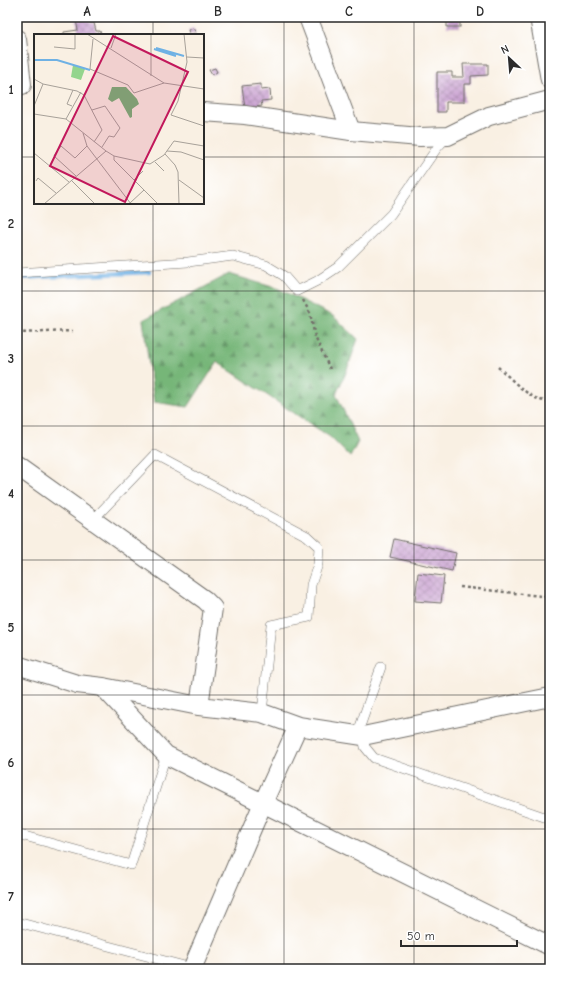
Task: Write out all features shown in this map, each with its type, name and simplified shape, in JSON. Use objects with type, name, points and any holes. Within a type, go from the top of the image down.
[{"type":"street","points":[[308,17],[351,131]]},
{"type":"street","points":[[538,17],[550,80]]},
{"type":"street","points":[[17,39],[25,86]]},
{"type":"street","points":[[204,112],[245,115],[351,131],[420,137],[448,136],[489,116],[550,100]]},
{"type":"street","points":[[17,466],[205,600],[213,608],[199,706]]},
{"type":"street","points":[[17,665],[77,684],[103,687],[199,706],[262,713],[298,726],[360,736],[550,697]]},
{"type":"street","points":[[103,687],[166,755],[550,946]]},
{"type":"street","points":[[192,968],[298,726]]},
{"type":"lane","points":[[17,273],[188,262],[233,256],[266,264],[284,276],[297,291],[317,281],[338,267],[362,243],[390,214],[437,148],[448,136]]},
{"type":"lane","points":[[93,520],[155,455],[307,536],[319,547],[318,564],[311,585],[309,617],[271,625],[262,713]]},
{"type":"lane","points":[[381,667],[360,736],[365,747],[374,758],[550,819]]},
{"type":"lane","points":[[17,834],[131,864],[166,755]]},
{"type":"lane","points":[[17,922],[192,968]]},
{"type":"path","points":[[297,291],[310,313],[315,337],[330,369]]},
{"type":"path","points":[[17,333],[73,331]]},
{"type":"path","points":[[498,367],[531,396],[546,402],[550,402]]},
{"type":"path","points":[[460,588],[550,597]]},
{"type":"green space","points":[[229,274],[279,289],[333,316],[358,339],[345,375],[336,394],[358,442],[350,457],[330,437],[217,362],[188,407],[154,402],[143,320]]},
{"type":"building","points":[[90,17],[90,23],[94,23],[96,31],[100,31],[101,34],[64,34],[64,32],[78,30],[76,20]]},
{"type":"building","points":[[447,17],[460,17],[460,27],[447,27]]},
{"type":"building","points":[[193,28],[196,33],[190,34],[188,30]]},
{"type":"building","points":[[463,64],[488,64],[488,75],[471,76],[471,84],[464,84],[464,102],[446,102],[446,112],[437,112],[437,72],[452,72],[452,77],[464,77]]},
{"type":"building","points":[[215,68],[217,72],[212,75],[209,70]]},
{"type":"building","points":[[261,84],[261,90],[270,89],[271,100],[261,101],[262,106],[245,108],[242,86]]},
{"type":"building","points":[[394,539],[456,553],[452,571],[390,557]]},
{"type":"building","points":[[418,573],[444,576],[441,603],[415,601]]},
{"type":"waterway","points":[[17,278],[149,272]]}]
